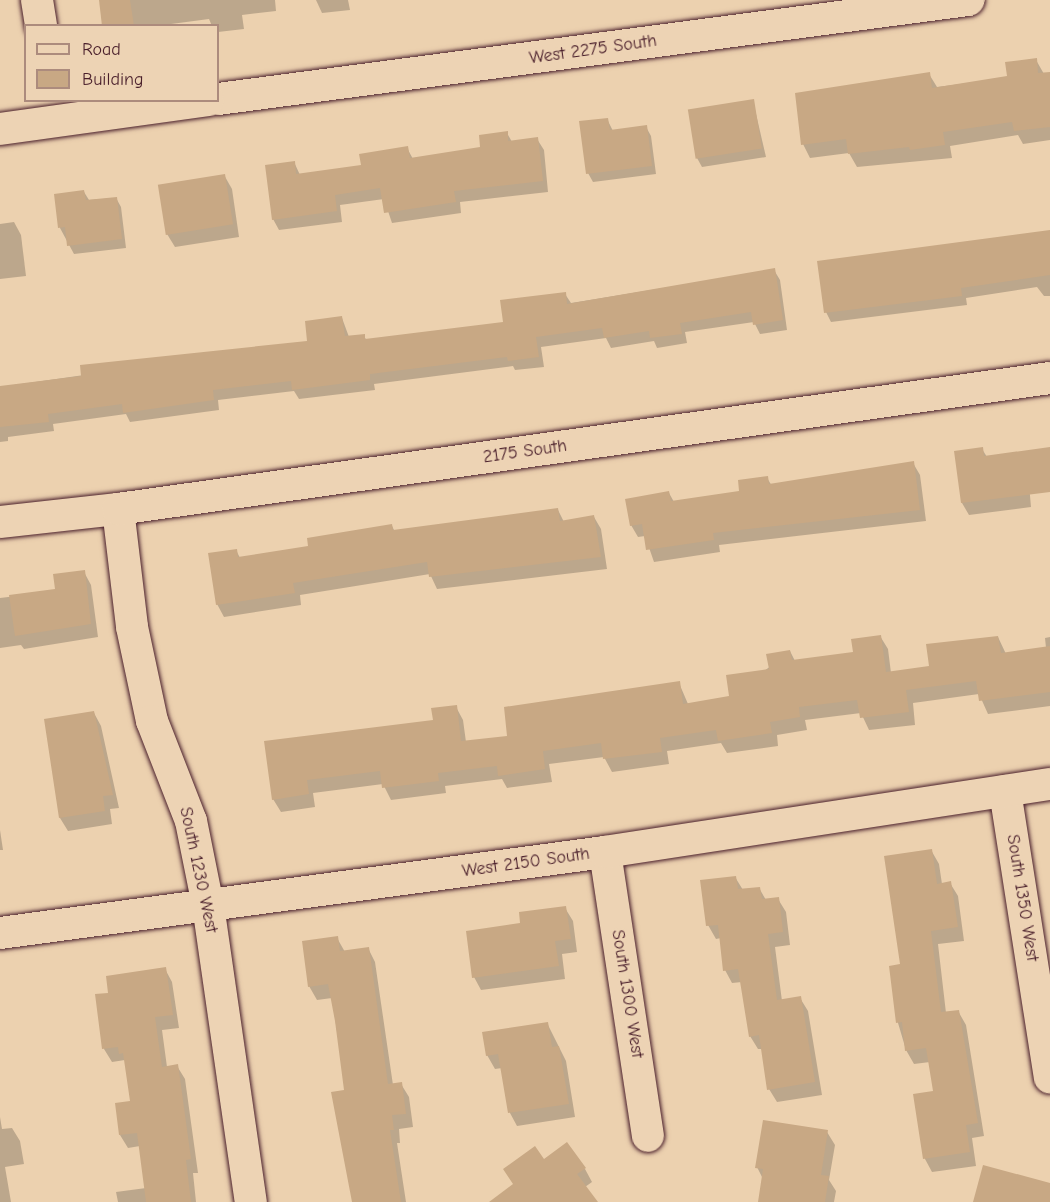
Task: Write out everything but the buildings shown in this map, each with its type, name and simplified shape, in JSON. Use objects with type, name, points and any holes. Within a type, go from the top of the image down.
[{"type":"street","points":[[37,0],[41,24]]},
{"type":"street","name":"West 2275 South","points":[[219,99],[968,0]]},
{"type":"street","points":[[0,129],[55,111],[180,102]]},
{"type":"street","name":"2175 South","points":[[0,522],[118,509],[1050,378]]},
{"type":"street","name":"South 1230 West","points":[[118,509],[132,627],[152,721],[191,821],[208,905],[251,1202]]},
{"type":"street","name":"West 2150 South","points":[[0,933],[605,852],[1050,784]]},
{"type":"street","name":"South 1350 West","points":[[1005,791],[1050,1077]]},
{"type":"street","name":"South 1300 West","points":[[605,852],[648,1136]]}]
